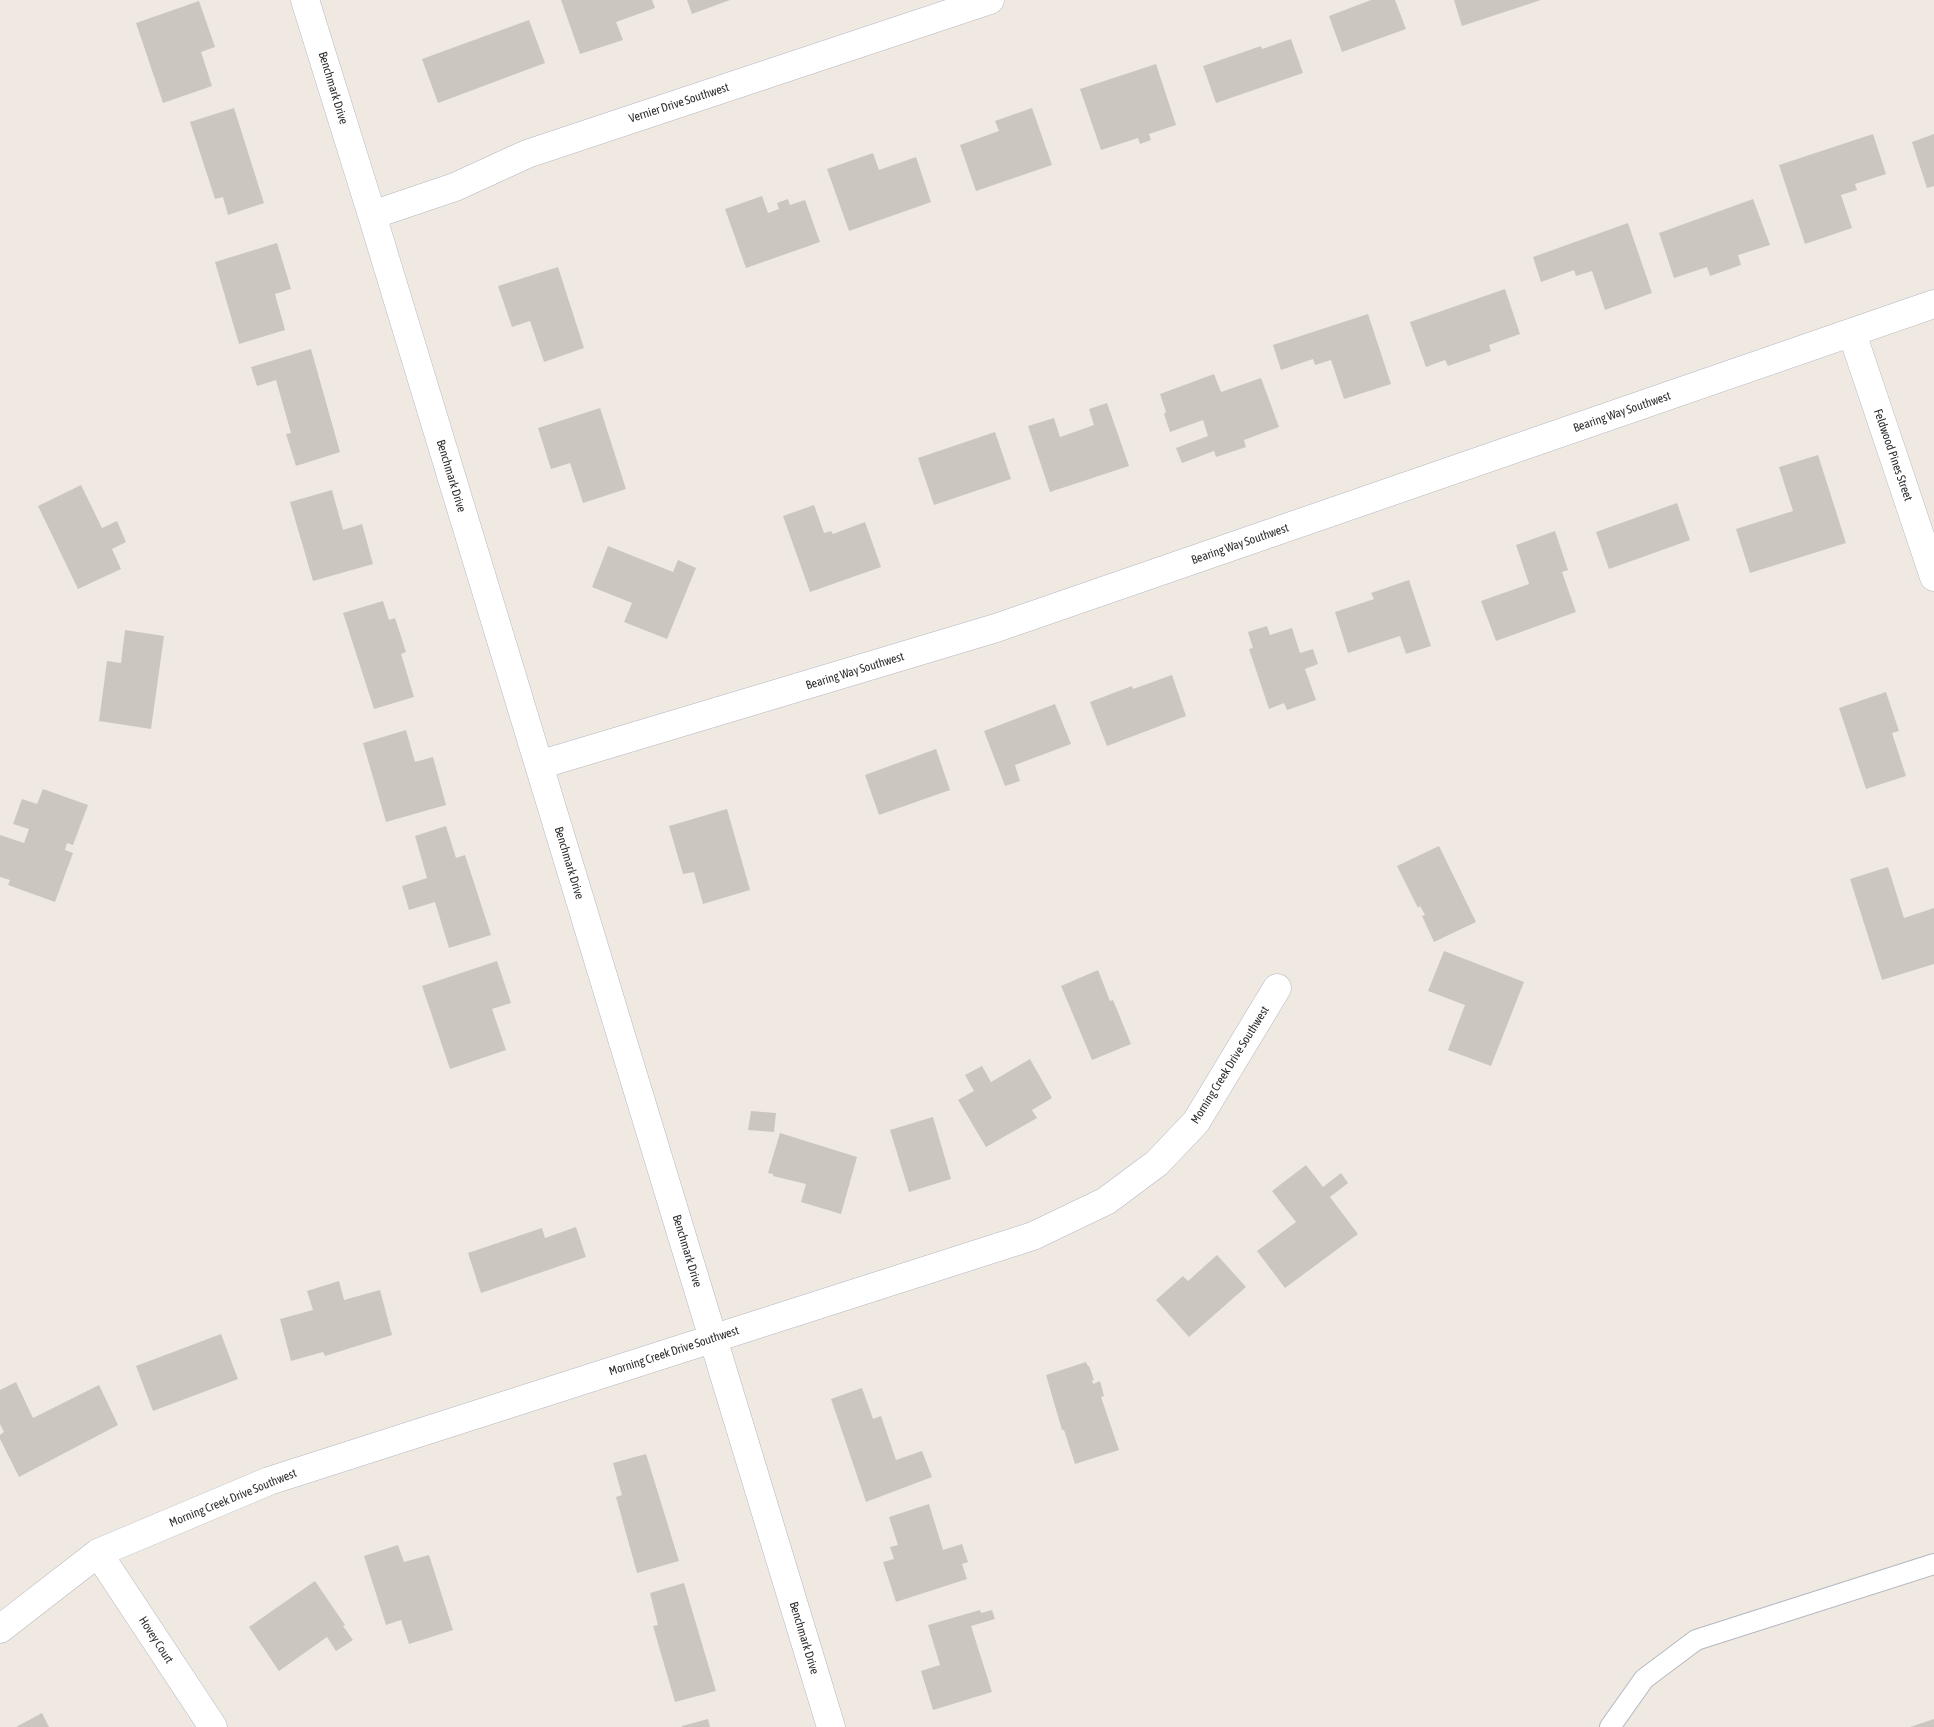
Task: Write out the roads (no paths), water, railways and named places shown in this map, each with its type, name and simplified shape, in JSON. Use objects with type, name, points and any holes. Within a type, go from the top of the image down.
[{"type":"street","name":"Benchmark Drive","points":[[305,0],[831,1727]]},
{"type":"street","name":"Vernier Drive Southwest","points":[[372,216],[455,187],[527,154],[990,0]]},
{"type":"street","name":"Bearing Way Southwest","points":[[539,765],[996,628],[1934,304]]},
{"type":"street","name":"Feldwood Pines Street","points":[[1852,333],[1934,578]]},
{"type":"street","name":"Morning Creek Drive Southwest","points":[[0,1629],[98,1553],[268,1481],[1033,1236],[1106,1200],[1157,1163],[1196,1122],[1277,988]]},
{"type":"street","name":"Hovey Court","points":[[98,1553],[213,1727]]},
{"type":"lane","points":[[1610,1727],[1644,1679],[1696,1640],[1934,1564]]}]
